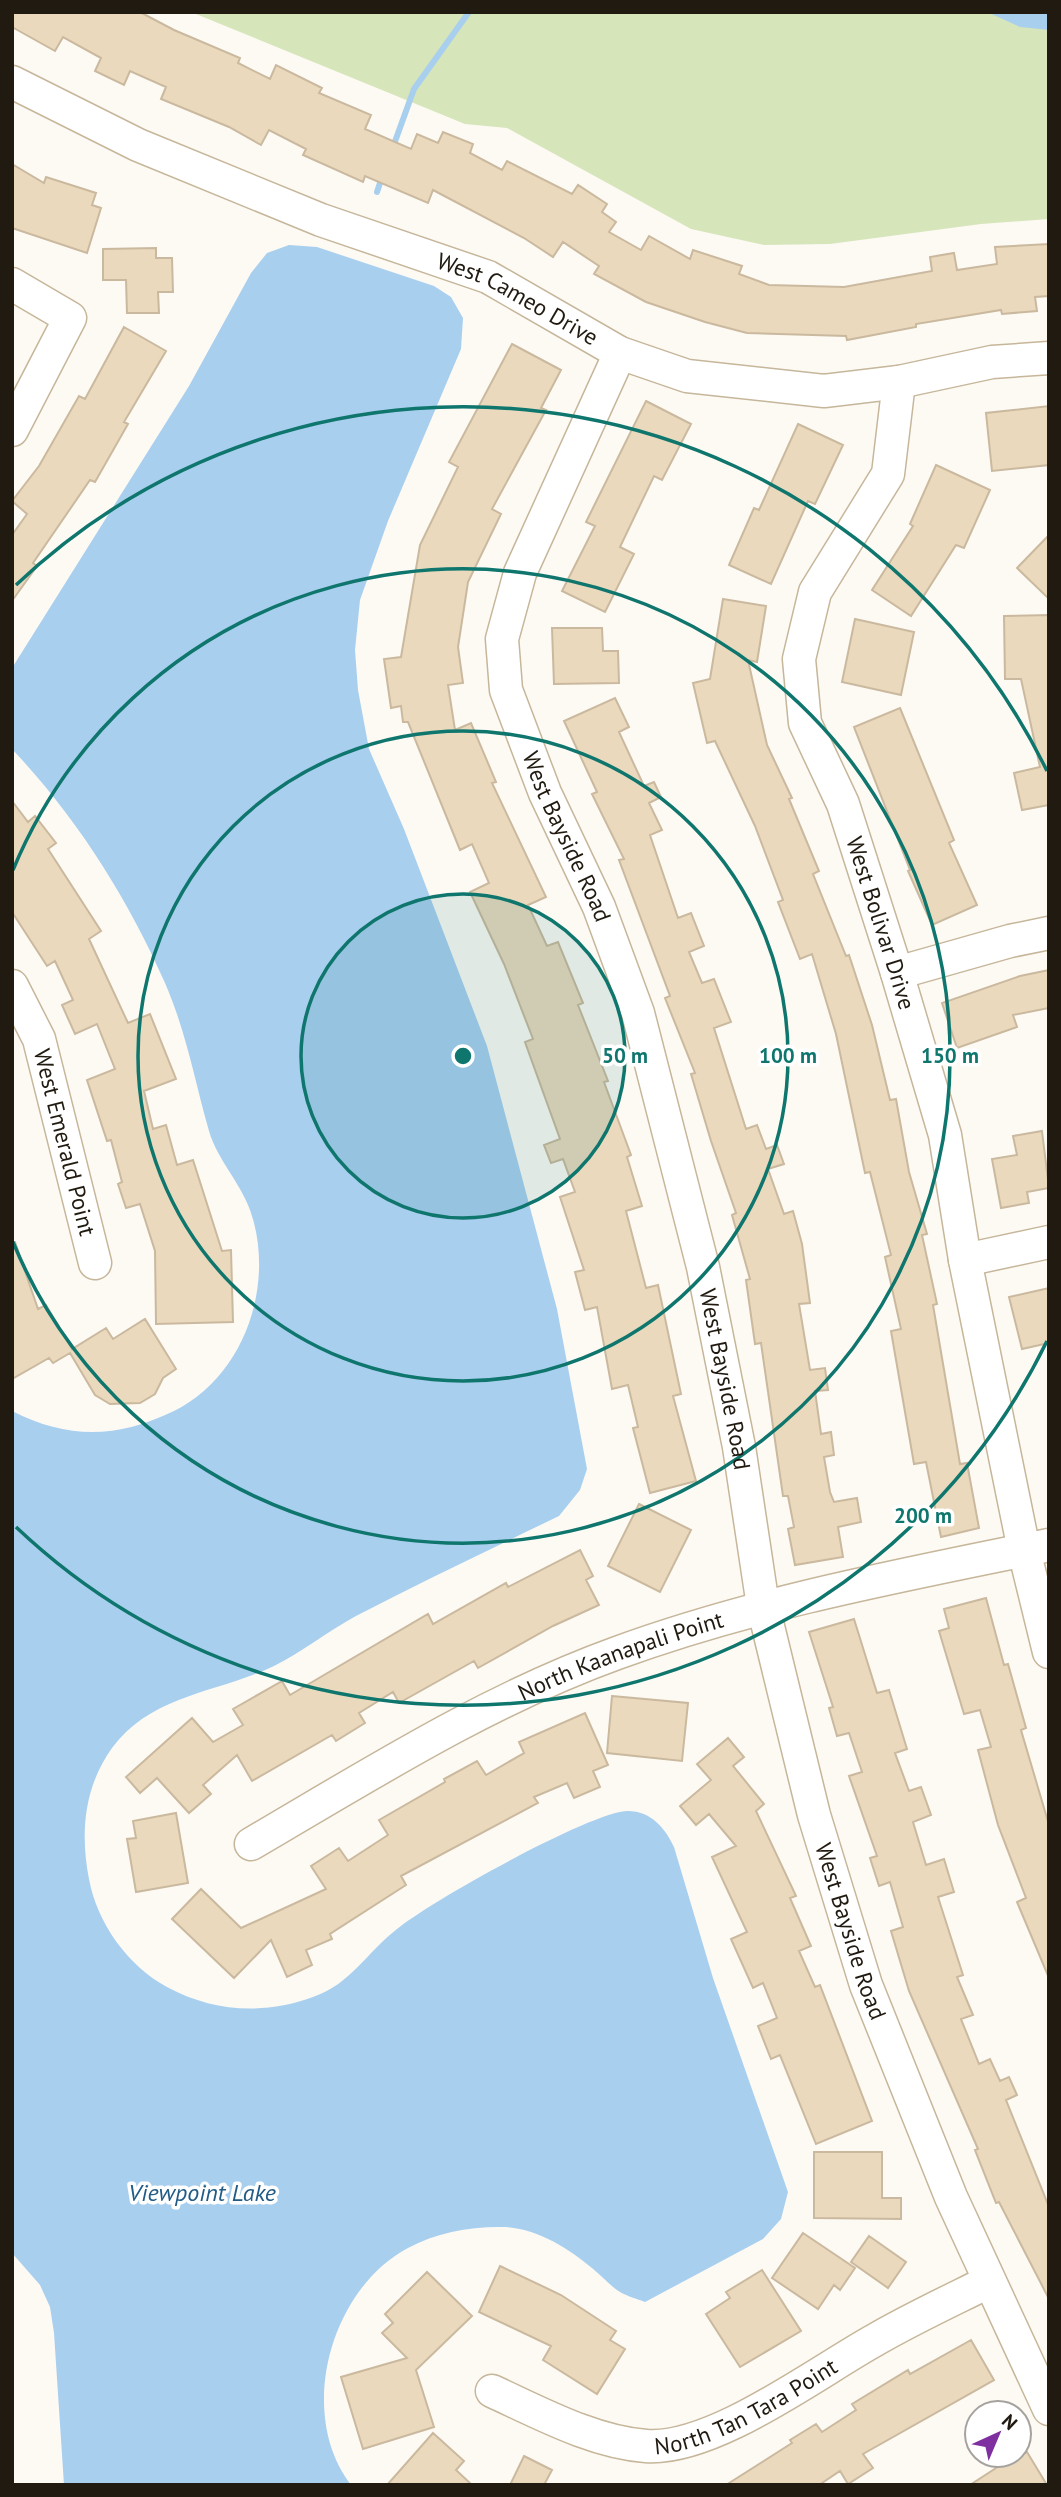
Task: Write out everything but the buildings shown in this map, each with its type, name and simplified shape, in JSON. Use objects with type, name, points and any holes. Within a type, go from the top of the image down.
[{"type":"street","name":"West Cameo Drive","points":[[12,82],[138,145],[321,220],[488,277],[620,354],[687,376],[749,385],[824,391],[899,382],[992,362],[1049,358]]},
{"type":"street","points":[[12,284],[70,318],[12,430]]},
{"type":"street","name":"West Bayside Road","points":[[620,354],[520,573],[502,639],[506,690],[545,793],[599,907],[638,1013],[703,1267],[739,1447],[763,1606],[814,1815],[866,1985],[988,2282],[1049,2409]]},
{"type":"street","name":"West Bolivar Drive","points":[[899,382],[888,474],[815,592],[799,659],[805,723],[843,804],[945,1135],[965,1260],[1036,1548],[1049,1652]]},
{"type":"street","points":[[897,973],[1010,941],[1049,933]]},
{"type":"street","name":"West Emerald Point","points":[[12,986],[39,1039],[94,1263]]},
{"type":"street","points":[[965,1260],[1049,1242]]},
{"type":"street","name":"North Kaanapali Point","points":[[251,1844],[387,1764],[503,1702],[615,1654],[763,1606],[1036,1548]]},
{"type":"street","name":"North Tan Tara Point","points":[[492,2391],[611,2440],[649,2446],[686,2442],[743,2417],[876,2339],[988,2282]]},
{"type":"green space","points":[[191,12],[1049,12],[1049,219],[981,224],[830,244],[764,245],[691,229],[507,128],[465,124]]},
{"type":"water","points":[[987,12],[1049,12],[1049,30],[1020,27]]},
{"type":"water","name":"Viewpoint Lake","points":[[289,245],[317,247],[434,286],[451,297],[463,318],[461,349],[388,521],[360,600],[355,650],[358,690],[369,749],[404,829],[487,1046],[557,1309],[587,1469],[580,1490],[559,1516],[356,1616],[274,1666],[166,1705],[128,1730],[103,1763],[90,1794],[85,1845],[93,1895],[116,1942],[139,1967],[167,1987],[202,2002],[220,2006],[276,2007],[313,1997],[338,1984],[386,1938],[415,1916],[511,1860],[609,1815],[628,1811],[644,1814],[662,1827],[674,1847],[713,1978],[788,2192],[781,2219],[763,2239],[645,2302],[616,2290],[563,2247],[530,2231],[506,2227],[468,2229],[431,2238],[408,2248],[381,2267],[358,2292],[341,2322],[330,2355],[324,2390],[326,2424],[334,2456],[351,2485],[64,2485],[50,2307],[40,2285],[12,2253],[12,1411],[53,1427],[93,1432],[133,1426],[174,1411],[199,1395],[219,1375],[236,1351],[248,1325],[256,1296],[259,1267],[257,1238],[250,1210],[209,1131],[179,1019],[150,951],[99,860],[58,803],[12,749],[12,668],[189,386],[251,273],[267,253]]},
{"type":"waterway","points":[[393,147],[414,89],[469,12]]},
{"type":"waterway","points":[[377,192],[382,177]]}]
